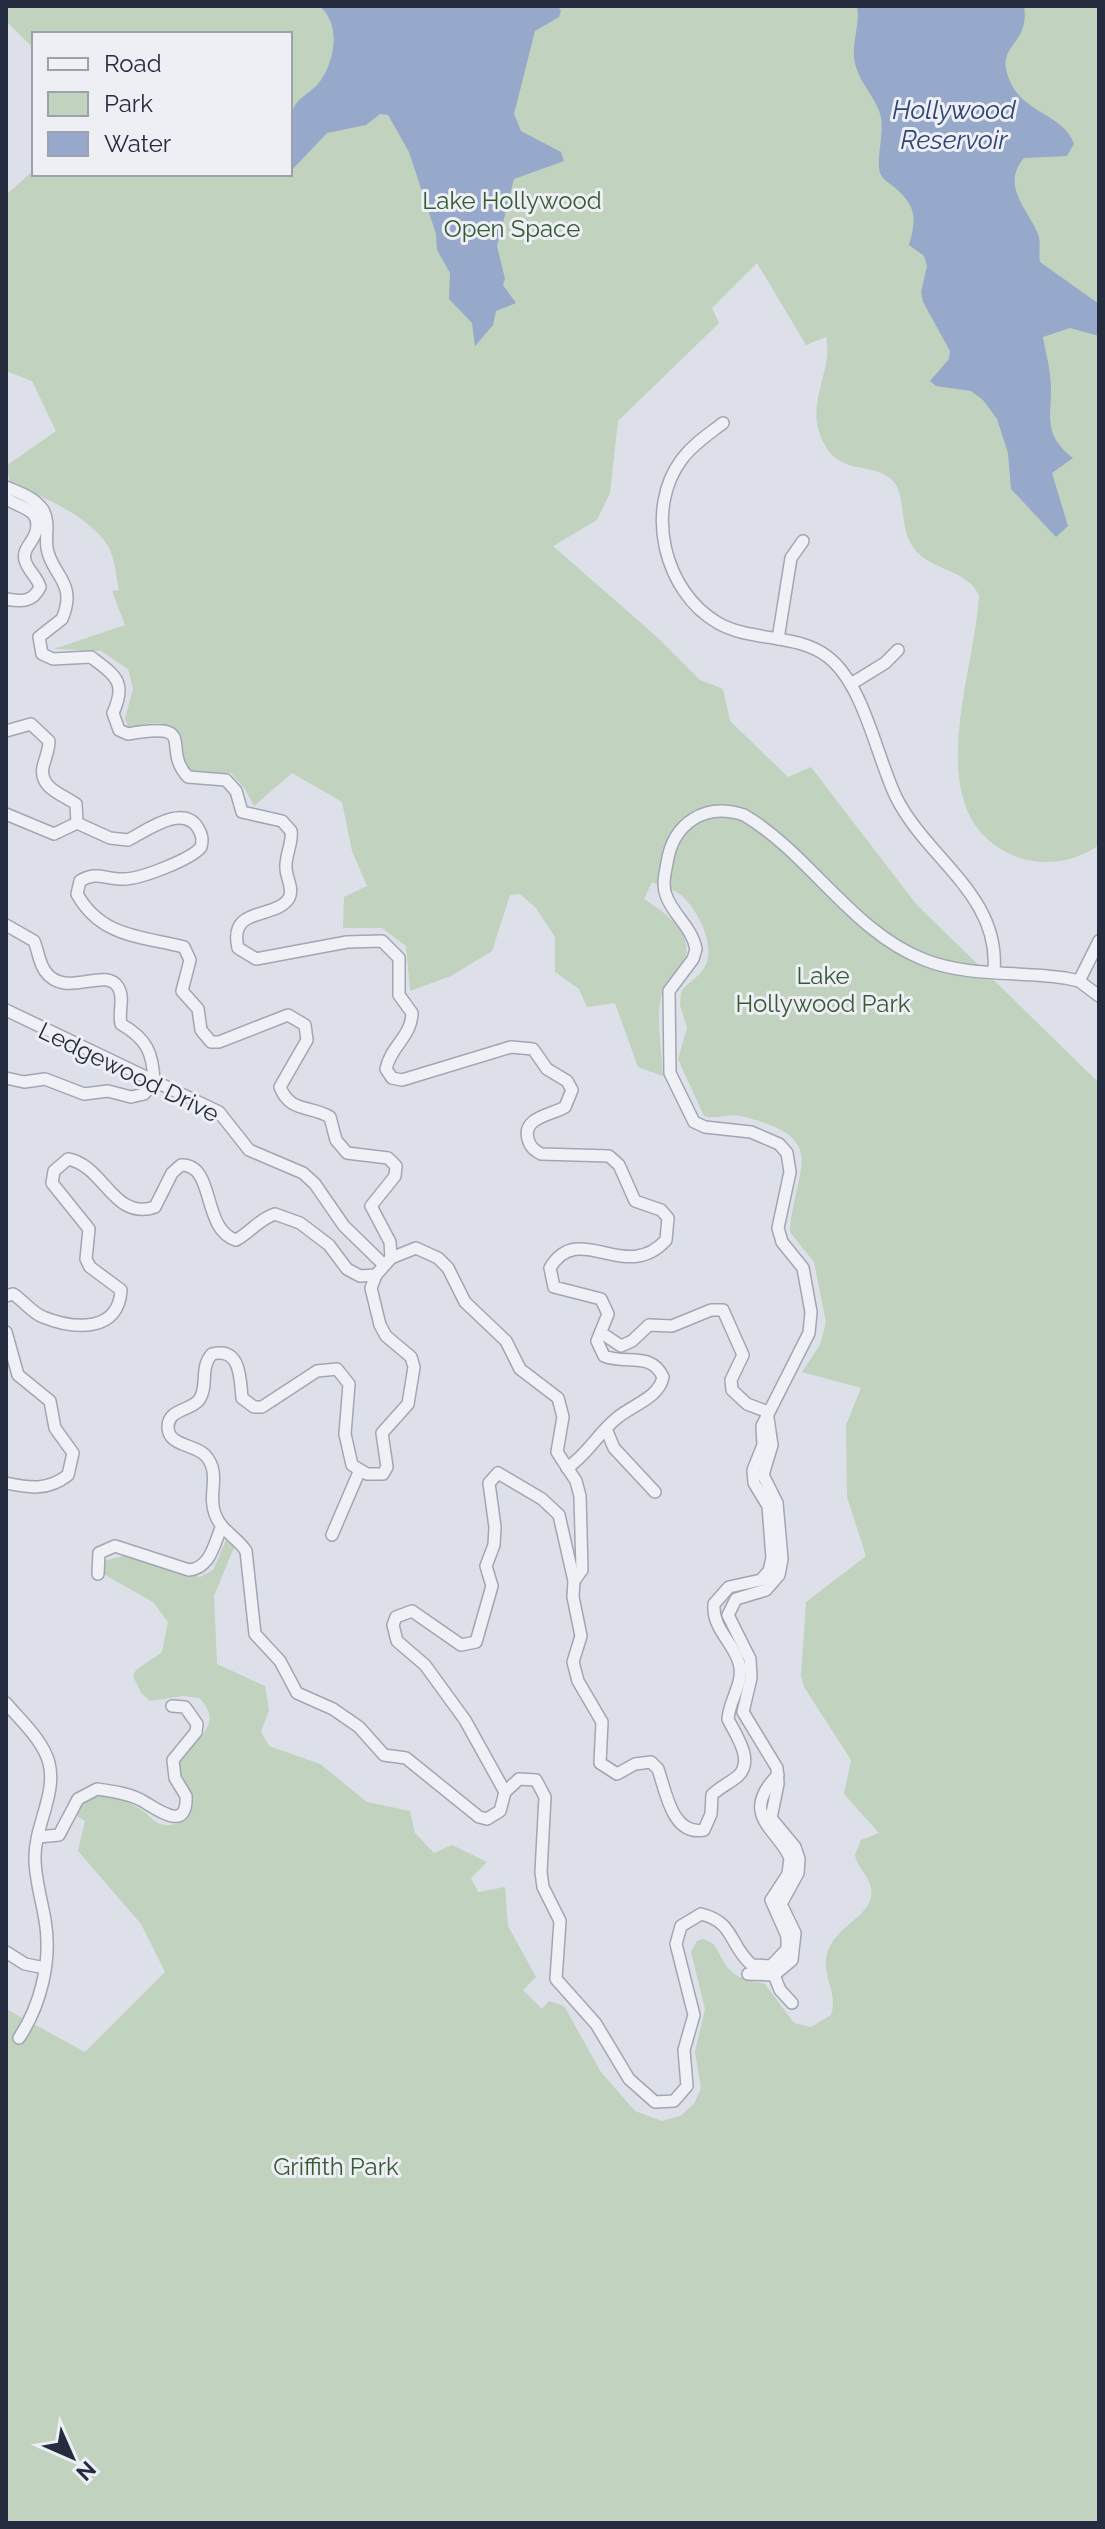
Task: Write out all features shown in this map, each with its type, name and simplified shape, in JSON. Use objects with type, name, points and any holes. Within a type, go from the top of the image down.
[{"type":"street","points":[[723,423],[694,446],[671,478],[662,513],[666,549],[685,591],[717,622],[733,630],[778,639],[827,656],[851,684],[896,796],[912,825],[970,891],[989,923],[996,947],[994,970]]},
{"type":"street","points":[[6,487],[32,498],[43,511],[49,556],[63,577],[66,594],[62,619],[39,637],[42,654],[53,659],[91,657],[120,684],[122,693],[113,713],[119,730],[128,734],[150,728],[171,734],[182,771],[188,777],[226,780],[236,791],[242,812],[282,821],[291,831],[286,862],[291,889],[289,898],[279,908],[261,911],[239,926],[235,938],[238,948],[256,959],[347,942],[382,941],[399,958],[399,995],[412,1013],[410,1030],[388,1057],[386,1069],[392,1078],[402,1080],[511,1047],[533,1049],[547,1069],[567,1081],[572,1090],[565,1107],[537,1118],[529,1126],[527,1135],[533,1150],[541,1154],[609,1156],[619,1165],[635,1201],[661,1210],[668,1218],[666,1240],[647,1256],[635,1259],[576,1249],[555,1259],[550,1268],[554,1287],[601,1299],[608,1314],[603,1334],[597,1341],[604,1356],[622,1361],[645,1359],[654,1364],[663,1377],[658,1390],[606,1429],[585,1456],[567,1468]]},
{"type":"street","points":[[6,498],[26,507],[36,520],[36,532],[25,549],[24,559],[40,587],[36,596],[25,601],[6,599]]},
{"type":"street","points":[[778,639],[791,558],[803,541]]},
{"type":"street","points":[[851,684],[885,663],[898,650]]},
{"type":"street","points":[[6,731],[31,724],[49,741],[42,769],[45,781],[53,792],[76,804],[77,823]]},
{"type":"street","points":[[733,1726],[740,1703],[739,1662],[715,1620],[714,1604],[729,1587],[761,1580],[771,1565],[768,1506],[752,1477],[763,1445],[762,1426],[811,1327],[803,1268],[785,1247],[778,1228],[790,1159],[784,1148],[744,1130],[705,1127],[694,1122],[686,1112],[670,1073],[672,1024],[668,999],[673,984],[693,959],[696,949],[678,912],[666,896],[664,879],[670,847],[683,826],[702,814],[734,812],[753,820],[898,947],[944,966],[1079,981],[1099,996]]},
{"type":"street","points":[[6,814],[54,834],[77,823],[119,840],[128,840],[177,818],[194,822],[200,831],[201,847],[186,860],[140,877],[89,876],[80,881],[77,894],[95,919],[106,928],[184,947],[190,960],[182,991],[198,1009],[201,1030],[211,1042],[288,1015],[305,1025],[307,1040],[280,1087],[285,1100],[294,1107],[317,1109],[330,1117],[336,1140],[347,1153],[388,1158],[396,1166],[395,1176],[371,1206],[390,1242],[384,1266],[371,1288],[380,1325],[386,1336],[411,1357],[415,1377],[408,1404],[382,1433],[387,1467],[376,1475],[359,1472],[352,1465],[345,1434],[349,1384],[337,1369],[317,1371],[262,1407],[254,1407],[242,1398],[239,1367],[234,1358],[221,1352],[212,1354],[203,1368],[203,1393],[193,1405],[174,1414],[168,1427],[174,1441],[204,1454],[213,1468],[212,1500],[221,1528],[246,1551],[255,1634],[280,1661],[297,1693],[333,1709],[359,1727],[384,1755],[406,1758],[479,1817],[487,1819],[500,1811],[505,1792],[511,1784],[529,1778],[542,1787],[545,1797],[543,1887],[560,1921],[556,1979],[596,2024],[622,2070],[644,2096],[662,2104],[680,2097],[687,2086],[684,2050],[694,2015],[676,1944],[681,1926],[701,1914],[713,1917],[725,1926],[752,1965],[771,1966],[787,1949],[787,1936],[772,1909],[771,1900],[788,1874],[790,1858],[767,1829],[762,1806],[764,1793],[778,1775]]},
{"type":"street","points":[[6,925],[34,941],[43,969],[51,978],[62,983],[82,984],[104,979],[114,983],[121,991],[121,1024],[142,1036],[149,1048],[154,1082],[144,1094],[131,1097],[108,1091],[84,1094],[45,1079],[24,1082],[6,1078]]},
{"type":"street","points":[[1079,981],[1099,941]]},
{"type":"street","name":"Ledgewood Drive","points":[[6,1010],[219,1112],[249,1150],[303,1173],[332,1205],[344,1226],[384,1266]]},
{"type":"street","points":[[6,1296],[13,1294],[41,1317],[64,1322],[97,1324],[108,1321],[115,1314],[121,1290],[90,1267],[86,1259],[89,1229],[52,1183],[54,1171],[68,1159],[83,1164],[123,1205],[143,1211],[155,1207],[172,1173],[181,1165],[189,1165],[199,1172],[216,1222],[230,1238],[244,1236],[267,1217],[288,1217],[329,1245],[347,1269],[360,1276],[416,1248],[438,1258],[448,1268],[465,1302],[506,1341],[520,1369],[558,1398],[563,1417],[557,1452],[580,1496],[582,1570],[574,1581]]},
{"type":"street","points":[[603,1334],[621,1346],[632,1341],[649,1325],[672,1326],[711,1310],[723,1310],[743,1355],[731,1380],[732,1390],[747,1404],[768,1415]]},
{"type":"street","points":[[6,1332],[18,1375],[50,1401],[55,1428],[73,1453],[68,1475],[50,1486],[26,1487],[6,1483]]},
{"type":"street","points":[[606,1429],[614,1448],[655,1492]]},
{"type":"street","points":[[332,1535],[359,1472]]},
{"type":"street","points":[[505,1792],[465,1720],[425,1665],[397,1641],[393,1625],[396,1617],[412,1611],[461,1645],[476,1642],[492,1586],[486,1566],[494,1545],[495,1527],[489,1483],[498,1473],[542,1499],[559,1515],[574,1581],[574,1612],[581,1636],[573,1662],[578,1681],[602,1722],[600,1763],[617,1774],[644,1761],[651,1762],[658,1769],[678,1824],[687,1830],[704,1830],[711,1814],[712,1795],[742,1773],[746,1763],[728,1719],[740,1703]]},
{"type":"street","points":[[98,1574],[99,1553],[115,1546],[189,1570],[198,1569],[206,1562],[221,1528]]},
{"type":"street","points":[[6,1703],[42,1747],[49,1762],[51,1780],[35,1859],[46,1925],[45,1968],[33,2016],[19,2038]]},
{"type":"street","points":[[740,1703],[774,1760],[778,1775],[771,1818],[795,1847],[799,1859],[798,1873],[781,1904],[795,1933],[795,1952],[787,1966],[774,1975],[748,1974]]},
{"type":"street","points":[[38,1837],[59,1835],[78,1799],[97,1789],[142,1801],[165,1816],[175,1816],[182,1811],[186,1796],[175,1778],[173,1760],[196,1732],[197,1724],[185,1707],[172,1706]]},
{"type":"street","points":[[6,1952],[25,1964],[45,1968]]},
{"type":"street","points":[[774,1975],[780,1990],[792,2003]]},
{"type":"green space","name":"Griffith Park","points":[[6,6],[1099,6],[1099,845],[1070,859],[1049,862],[1027,860],[986,838],[967,811],[959,778],[958,742],[979,595],[966,580],[922,557],[915,550],[906,532],[900,495],[893,481],[884,474],[843,462],[833,456],[825,445],[816,417],[827,360],[826,337],[806,345],[757,263],[712,308],[719,323],[618,421],[610,493],[597,520],[553,546],[657,637],[700,680],[723,689],[730,721],[788,777],[811,767],[916,904],[1099,1083],[1099,2523],[6,2523],[6,2009],[85,2052],[165,1972],[141,1924],[78,1851],[85,1821],[75,1815],[81,1801],[104,1796],[133,1805],[160,1824],[179,1822],[190,1809],[193,1797],[179,1771],[179,1764],[204,1732],[210,1717],[199,1698],[183,1696],[150,1701],[141,1693],[133,1676],[136,1670],[162,1652],[168,1622],[153,1602],[105,1575],[102,1571],[104,1561],[127,1555],[200,1577],[213,1570],[226,1540],[235,1545],[214,1596],[217,1664],[265,1686],[269,1710],[261,1732],[269,1746],[320,1764],[367,1802],[410,1811],[415,1833],[434,1853],[452,1845],[487,1862],[471,1878],[478,1892],[505,1887],[508,1926],[536,1977],[523,1990],[542,2009],[549,2001],[564,2006],[601,2072],[635,2111],[662,2121],[680,2116],[694,2104],[701,2088],[695,2052],[705,2009],[691,1952],[697,1941],[703,1939],[712,1944],[737,1976],[765,1984],[794,2023],[811,2027],[831,2015],[833,2007],[826,1967],[829,1947],[867,1907],[871,1898],[870,1883],[855,1855],[861,1840],[879,1833],[844,1794],[851,1760],[804,1687],[801,1676],[806,1602],[866,1556],[847,1497],[846,1425],[861,1388],[802,1372],[820,1345],[826,1322],[814,1262],[790,1232],[801,1172],[802,1158],[798,1145],[770,1125],[741,1116],[704,1116],[678,1059],[687,1028],[680,1005],[681,992],[701,972],[708,956],[703,927],[693,909],[678,893],[652,882],[644,899],[676,925],[686,942],[683,962],[665,984],[661,997],[659,1019],[663,1076],[638,1067],[615,1003],[587,1007],[579,989],[555,972],[555,937],[536,908],[520,894],[510,895],[492,951],[451,976],[410,991],[406,946],[382,928],[343,928],[344,897],[367,886],[352,851],[342,802],[292,773],[254,806],[231,773],[191,774],[170,728],[153,723],[128,727],[125,718],[133,689],[128,669],[101,651],[54,649],[125,625],[112,591],[119,590],[112,556],[100,535],[64,508],[11,485],[6,466],[56,431],[32,381],[6,371],[6,195],[32,172],[32,176],[292,176],[292,32],[32,32],[32,47],[6,21]]},
{"type":"water","points":[[319,6],[558,6],[561,11],[559,17],[535,31],[514,114],[521,131],[561,152],[564,161],[514,179],[497,246],[505,279],[503,285],[516,303],[496,311],[493,325],[475,346],[472,323],[449,299],[450,273],[437,250],[436,234],[409,152],[388,115],[380,114],[366,125],[327,133],[292,170],[293,110],[300,99],[318,84],[332,55],[333,33],[326,13]]},
{"type":"water","name":"Hollywood Reservoir","points":[[857,6],[1024,6],[1023,27],[1006,61],[1011,84],[1029,104],[1060,125],[1074,144],[1067,156],[1024,158],[1015,177],[1015,187],[1038,235],[1040,262],[1099,304],[1099,336],[1070,328],[1043,337],[1050,375],[1052,429],[1055,439],[1073,458],[1052,473],[1068,526],[1056,537],[1011,489],[1008,453],[997,419],[983,400],[971,391],[936,386],[930,381],[949,359],[950,351],[923,302],[921,292],[927,266],[924,256],[909,245],[913,212],[901,193],[880,173],[881,117],[858,74],[854,59]]},
{"type":"park label","name":"Lake Hollywood Open Space","points":[[512,214]]},
{"type":"park label","name":"Lake Hollywood Park","points":[[823,989]]}]
